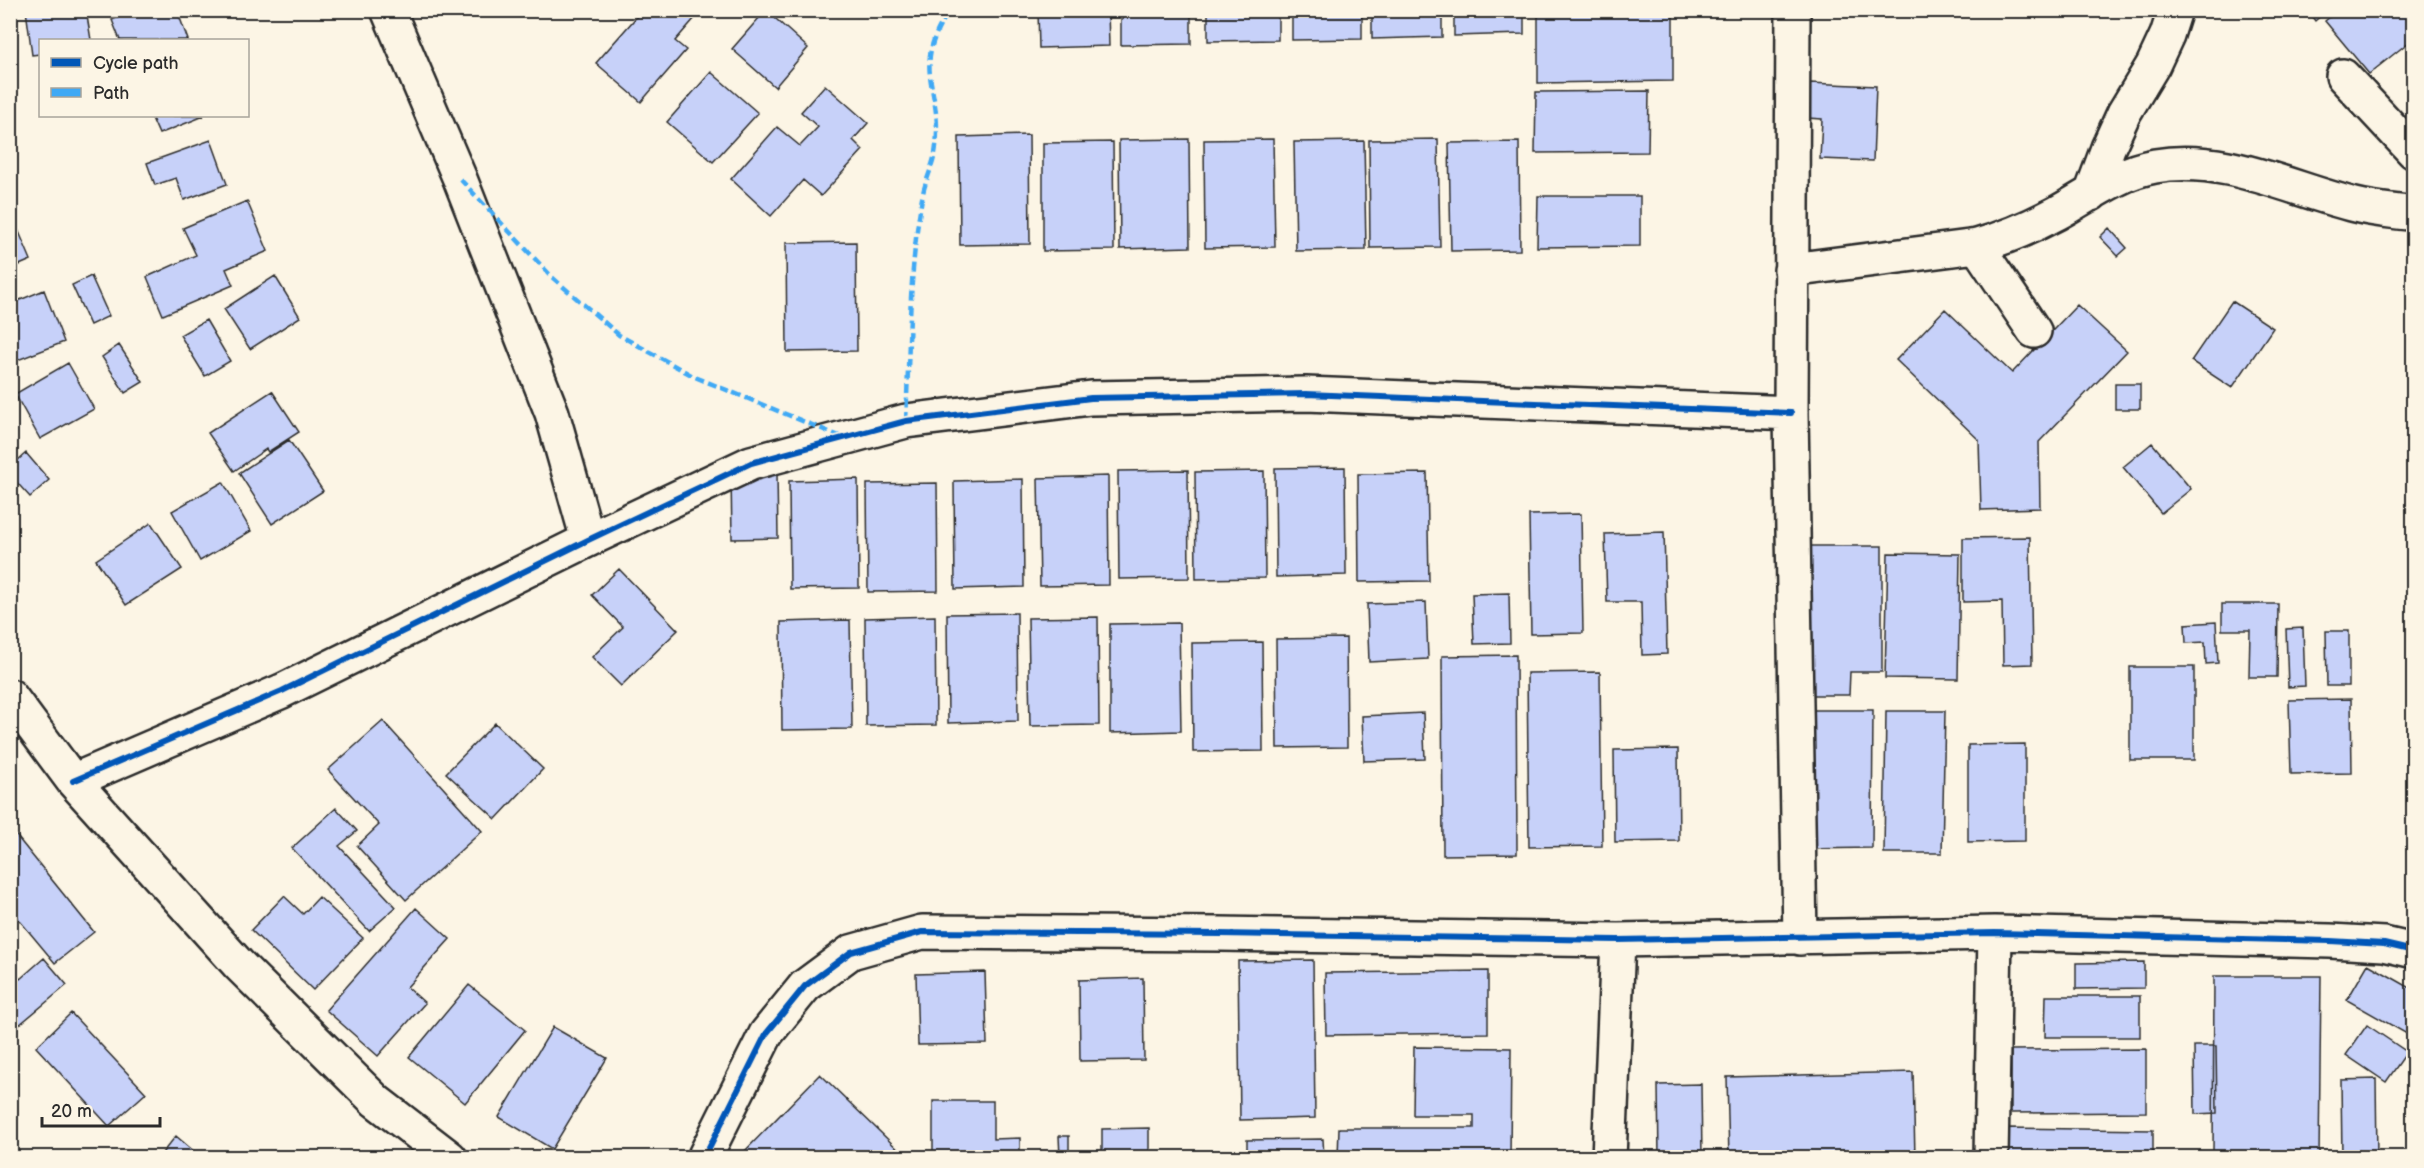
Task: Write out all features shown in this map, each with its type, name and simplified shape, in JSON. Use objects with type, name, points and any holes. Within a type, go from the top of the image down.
[{"type":"street","points":[[388,10],[460,179],[552,413],[588,540]]},
{"type":"street","points":[[1793,10],[1791,413],[1800,938]]},
{"type":"street","points":[[2091,194],[2108,148],[2124,113],[2153,65],[2167,35],[2175,10]]},
{"type":"street","points":[[2343,76],[2414,152]]},
{"type":"street","points":[[1791,270],[1977,246],[2007,237],[2135,171],[2177,164],[2229,168],[2355,205],[2414,214]]},
{"type":"street","points":[[1977,246],[2034,331]]},
{"type":"street","points":[[74,781],[282,691],[588,540],[751,463],[906,421],[1091,398],[1306,394],[1791,413]]},
{"type":"street","points":[[10,696],[74,781],[239,965],[376,1101],[450,1158]]},
{"type":"street","points":[[704,1158],[766,1034],[805,986],[851,952],[922,932],[1220,933],[1618,940],[1995,933],[2330,941],[2384,944],[2414,951]]},
{"type":"street","points":[[1991,1158],[1995,933]]},
{"type":"street","points":[[1609,1158],[1618,940]]},
{"type":"building","points":[[26,10],[86,10],[91,39],[39,39],[39,54],[32,55]]},
{"type":"building","points":[[138,10],[177,10],[188,39],[120,39],[112,20]]},
{"type":"building","points":[[637,10],[702,10],[675,41],[686,50],[641,102],[596,63],[640,13]]},
{"type":"building","points":[[766,10],[808,48],[775,87],[732,49]]},
{"type":"building","points":[[1038,10],[1108,10],[1109,46],[1039,48]]},
{"type":"building","points":[[1121,10],[1191,10],[1191,44],[1121,45]]},
{"type":"building","points":[[1208,10],[1278,10],[1278,40],[1208,41]]},
{"type":"building","points":[[1292,10],[1362,10],[1362,39],[1292,40]]},
{"type":"building","points":[[1372,10],[1442,10],[1442,37],[1372,39]]},
{"type":"building","points":[[1454,10],[1524,10],[1524,34],[1454,36]]},
{"type":"building","points":[[1538,10],[1673,10],[1673,81],[1538,83]]},
{"type":"building","points":[[2307,10],[2327,10],[2315,21]]},
{"type":"building","points":[[2338,10],[2414,10],[2414,38],[2369,74],[2325,21]]},
{"type":"building","points":[[711,72],[758,113],[713,162],[667,122]]},
{"type":"building","points":[[1809,83],[1876,86],[1873,161],[1820,159],[1822,119],[1807,118]]},
{"type":"building","points":[[825,85],[868,123],[853,140],[863,150],[821,196],[803,180],[771,216],[731,179],[777,127],[800,146],[818,127],[801,112]]},
{"type":"building","points":[[1649,91],[1648,152],[1535,153],[1536,92]]},
{"type":"building","points":[[151,117],[202,117],[159,134]]},
{"type":"building","points":[[1029,135],[1030,244],[960,245],[959,137]]},
{"type":"building","points":[[1189,139],[1190,247],[1120,249],[1119,140]]},
{"type":"building","points":[[1273,139],[1275,247],[1205,248],[1204,140]]},
{"type":"building","points":[[1438,139],[1440,247],[1370,248],[1369,140]]},
{"type":"building","points":[[211,140],[227,184],[184,200],[176,178],[155,185],[147,163]]},
{"type":"building","points":[[1364,141],[1366,250],[1296,251],[1294,142]]},
{"type":"building","points":[[1113,142],[1114,250],[1043,251],[1043,143]]},
{"type":"building","points":[[1519,142],[1520,250],[1451,251],[1449,143]]},
{"type":"building","points":[[1538,196],[1640,196],[1640,246],[1537,247]]},
{"type":"building","points":[[247,201],[268,251],[226,269],[233,285],[163,315],[147,277],[196,255],[183,228]]},
{"type":"building","points":[[10,214],[31,260],[10,269]]},
{"type":"building","points":[[2109,228],[2127,248],[2118,256],[2100,237]]},
{"type":"building","points":[[856,242],[857,351],[787,352],[786,243]]},
{"type":"building","points":[[91,276],[109,316],[90,325],[72,285]]},
{"type":"building","points":[[275,276],[300,317],[250,349],[224,309]]},
{"type":"building","points":[[44,290],[64,342],[10,363],[10,304]]},
{"type":"building","points":[[2232,301],[2273,328],[2232,388],[2191,361]]},
{"type":"building","points":[[2077,305],[2127,351],[2039,442],[2040,508],[1981,510],[1979,440],[1896,360],[1945,309],[2012,373]]},
{"type":"building","points":[[206,320],[230,361],[205,376],[180,335]]},
{"type":"building","points":[[119,345],[143,382],[125,393],[102,357]]},
{"type":"building","points":[[68,363],[94,409],[40,439],[15,394]]},
{"type":"building","points":[[2115,384],[2140,384],[2140,409],[2115,409]]},
{"type":"building","points":[[272,391],[299,432],[268,452],[266,449],[234,471],[208,433]]},
{"type":"building","points":[[289,440],[323,491],[272,524],[239,473]]},
{"type":"building","points":[[2152,443],[2191,489],[2161,513],[2123,467]]},
{"type":"building","points":[[26,453],[49,480],[30,497],[10,475],[10,467]]},
{"type":"building","points":[[1345,467],[1346,575],[1276,577],[1275,468]]},
{"type":"building","points":[[1188,470],[1189,578],[1119,579],[1118,471]]},
{"type":"building","points":[[1264,471],[1265,578],[1196,579],[1195,472]]},
{"type":"building","points":[[1427,473],[1429,581],[1359,582],[1358,474]]},
{"type":"building","points":[[777,474],[778,538],[732,539],[731,475]]},
{"type":"building","points":[[1108,476],[1109,585],[1040,586],[1038,478]]},
{"type":"building","points":[[858,479],[859,588],[790,589],[789,481]]},
{"type":"building","points":[[1023,479],[1024,587],[955,589],[954,481]]},
{"type":"building","points":[[223,482],[251,531],[200,561],[172,511]]},
{"type":"building","points":[[937,483],[938,591],[868,592],[867,484]]},
{"type":"building","points":[[1581,514],[1583,633],[1531,634],[1529,515]]},
{"type":"building","points":[[151,523],[182,569],[126,605],[96,560]]},
{"type":"building","points":[[1664,532],[1667,654],[1642,655],[1641,602],[1607,602],[1605,534]]},
{"type":"building","points":[[2030,537],[2032,664],[2003,665],[2002,601],[1963,602],[1963,538]]},
{"type":"building","points":[[1808,546],[1882,546],[1882,672],[1850,672],[1849,695],[1807,695]]},
{"type":"building","points":[[1888,553],[1960,554],[1958,679],[1885,678]]},
{"type":"building","points":[[619,569],[678,630],[621,686],[592,657],[623,627],[592,595]]},
{"type":"building","points":[[1509,593],[1510,643],[1474,644],[1472,594]]},
{"type":"building","points":[[1426,602],[1428,659],[1369,662],[1367,604]]},
{"type":"building","points":[[2222,604],[2278,604],[2277,677],[2249,677],[2250,630],[2222,630]]},
{"type":"building","points":[[1017,613],[1018,721],[948,723],[947,614]]},
{"type":"building","points":[[935,616],[936,725],[866,726],[865,618]]},
{"type":"building","points":[[1098,617],[1099,725],[1030,726],[1028,618]]},
{"type":"building","points":[[850,620],[852,729],[782,730],[781,622]]},
{"type":"building","points":[[2216,622],[2218,663],[2206,664],[2205,642],[2186,643],[2185,624]]},
{"type":"building","points":[[1179,623],[1181,731],[1110,733],[1110,624]]},
{"type":"building","points":[[2303,628],[2305,686],[2288,687],[2286,629]]},
{"type":"building","points":[[2326,631],[2349,631],[2349,686],[2327,686]]},
{"type":"building","points":[[1346,638],[1347,747],[1277,748],[1276,639]]},
{"type":"building","points":[[1262,642],[1263,751],[1193,752],[1192,643]]},
{"type":"building","points":[[1516,655],[1517,854],[1443,855],[1442,656]]},
{"type":"building","points":[[2130,667],[2194,667],[2194,760],[2130,760]]},
{"type":"building","points":[[1600,672],[1602,846],[1529,847],[1527,673]]},
{"type":"building","points":[[2351,699],[2352,773],[2291,774],[2289,700]]},
{"type":"building","points":[[1805,710],[1873,710],[1872,848],[1804,849]]},
{"type":"building","points":[[1886,711],[1945,711],[1942,853],[1884,853]]},
{"type":"building","points":[[1423,713],[1425,759],[1364,761],[1362,716]]},
{"type":"building","points":[[383,721],[482,831],[406,900],[357,846],[379,825],[328,770]]},
{"type":"building","points":[[495,723],[543,769],[496,819],[446,773]]},
{"type":"building","points":[[2025,744],[2025,841],[1968,842],[1968,745]]},
{"type":"building","points":[[1678,749],[1679,841],[1615,842],[1614,750]]},
{"type":"building","points":[[336,808],[357,831],[339,846],[396,907],[369,931],[292,848]]},
{"type":"building","points":[[10,828],[94,932],[55,963],[10,909]]},
{"type":"building","points":[[284,896],[303,914],[319,897],[363,938],[313,990],[251,930]]},
{"type":"building","points":[[416,908],[450,939],[407,987],[425,1003],[378,1056],[326,1010]]},
{"type":"building","points":[[44,958],[67,985],[13,1030],[10,1026],[10,968],[20,979]]},
{"type":"building","points":[[1313,960],[1315,1118],[1240,1120],[1238,961]]},
{"type":"building","points":[[2144,962],[2144,988],[2076,989],[2076,963]]},
{"type":"building","points":[[2368,964],[2414,990],[2414,1038],[2347,1000]]},
{"type":"building","points":[[1488,971],[1488,1033],[1326,1035],[1325,973]]},
{"type":"building","points":[[985,972],[987,1044],[918,1045],[916,974]]},
{"type":"building","points":[[2214,976],[2321,976],[2319,1158],[2213,1158]]},
{"type":"building","points":[[1143,978],[1144,1060],[1080,1061],[1079,980]]},
{"type":"building","points":[[469,985],[525,1030],[465,1103],[409,1057]]},
{"type":"building","points":[[2046,996],[2140,996],[2140,1037],[2045,1037]]},
{"type":"building","points":[[71,1013],[146,1093],[109,1126],[36,1047]]},
{"type":"building","points":[[2367,1025],[2407,1052],[2386,1082],[2346,1055]]},
{"type":"building","points":[[553,1027],[607,1058],[552,1149],[499,1117]]},
{"type":"building","points":[[2194,1046],[2216,1046],[2217,1113],[2195,1114]]},
{"type":"building","points":[[1414,1047],[1511,1048],[1510,1158],[1338,1158],[1339,1128],[1474,1128],[1474,1115],[1413,1115]]},
{"type":"building","points":[[2146,1049],[2146,1112],[2011,1113],[2011,1050]]},
{"type":"building","points":[[1913,1072],[1915,1158],[1729,1158],[1727,1077]]},
{"type":"building","points":[[820,1074],[907,1158],[742,1158],[740,1156]]},
{"type":"building","points":[[2376,1079],[2377,1158],[2342,1158],[2341,1080]]},
{"type":"building","points":[[1701,1084],[1702,1158],[1659,1158],[1658,1085]]},
{"type":"building","points":[[933,1101],[993,1101],[993,1139],[1020,1138],[1020,1158],[933,1158]]},
{"type":"building","points":[[1149,1128],[1149,1158],[1102,1155],[1102,1129]]},
{"type":"building","points":[[2006,1128],[2153,1130],[2153,1158],[2005,1158]]},
{"type":"building","points":[[176,1136],[202,1158],[158,1158]]},
{"type":"building","points":[[1059,1136],[1069,1136],[1069,1158],[1054,1158],[1060,1157]]},
{"type":"building","points":[[1323,1139],[1324,1158],[1247,1158],[1247,1140]]},
{"type":"building","points":[[2242,1152],[2274,1152],[2274,1158],[2242,1158]]},
{"type":"marked path","points":[[906,421],[914,254],[923,194],[936,146],[937,126],[929,63],[938,30],[950,10]]},
{"type":"marked path","points":[[460,179],[553,278],[619,335],[695,377],[844,438]]},
{"type":"cycle path","points":[[73,781],[282,691],[588,540],[751,463],[906,421],[1091,398],[1306,394],[1791,413]]},
{"type":"cycle path","points":[[704,1158],[766,1034],[805,986],[851,952],[922,932],[1618,940],[1995,933],[2330,941],[2384,944],[2414,951]]}]
